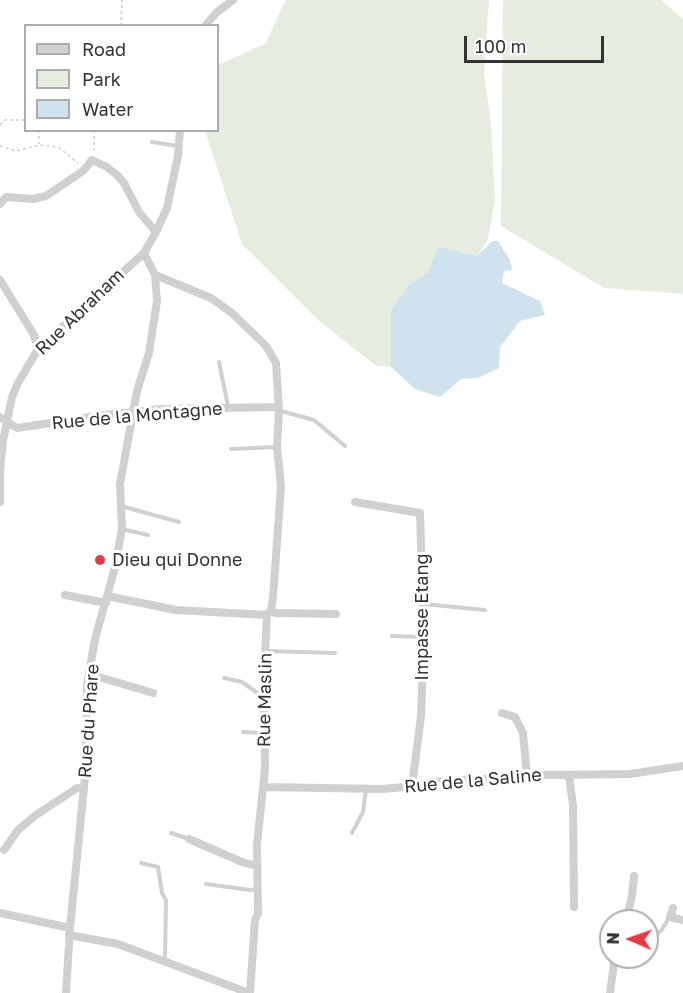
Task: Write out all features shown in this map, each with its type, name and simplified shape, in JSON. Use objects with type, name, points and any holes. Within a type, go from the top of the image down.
[{"type":"street","points":[[207,24],[216,13],[233,0]]},
{"type":"street","name":"Rue Abraham","points":[[0,502],[3,419],[18,383],[38,349],[144,253],[167,208],[180,132]]},
{"type":"street","points":[[0,204],[6,197],[33,200],[46,196],[85,169],[92,160],[107,166],[117,175],[124,183],[139,212],[156,232]]},
{"type":"street","points":[[144,253],[155,275]]},
{"type":"street","name":"Rue Maslin","points":[[155,275],[211,298],[232,312],[266,346],[276,363],[277,447],[281,486],[273,598],[269,613],[266,651],[264,788],[257,845],[258,913],[255,920],[250,993]]},
{"type":"street","name":"Rue du Phare","points":[[66,993],[84,789],[89,674],[95,639],[107,599],[122,529],[120,484],[137,391],[149,353],[157,301],[155,275]]},
{"type":"street","points":[[0,280],[34,335],[38,349]]},
{"type":"street","name":"Rue de la Montagne","points":[[3,419],[17,428],[133,412],[228,407],[278,409]]},
{"type":"street","name":"Impasse Etang","points":[[355,502],[420,513],[424,637],[421,717],[412,786]]},
{"type":"street","points":[[65,596],[107,599],[176,609],[336,614]]},
{"type":"street","points":[[89,674],[153,693]]},
{"type":"street","points":[[502,713],[514,717],[523,733],[526,776]]},
{"type":"street","name":"Rue de la Saline","points":[[264,788],[366,790],[429,785],[432,782],[526,776],[630,774],[683,766]]},
{"type":"street","points":[[569,776],[573,805],[574,907]]},
{"type":"street","points":[[4,850],[18,830],[36,815],[77,789],[84,789]]},
{"type":"street","points":[[189,839],[242,862],[257,866]]},
{"type":"street","points":[[629,909],[634,876]]},
{"type":"street","points":[[673,908],[670,917],[683,920]]},
{"type":"street","points":[[0,913],[61,927],[118,944],[250,993]]},
{"type":"street","points":[[610,993],[613,969]]},
{"type":"lane","points":[[152,142],[179,146]]},
{"type":"lane","points":[[219,362],[228,407]]},
{"type":"lane","points":[[278,409],[314,420],[345,446]]},
{"type":"lane","points":[[231,449],[277,447]]},
{"type":"lane","points":[[120,506],[179,522]]},
{"type":"lane","points":[[122,529],[148,536]]},
{"type":"lane","points":[[424,604],[485,610]]},
{"type":"lane","points":[[392,636],[424,637]]},
{"type":"lane","points":[[266,651],[335,652]]},
{"type":"lane","points":[[224,678],[242,682],[260,696],[265,697]]},
{"type":"lane","points":[[243,732],[264,733]]},
{"type":"lane","points":[[352,833],[363,812],[366,790]]},
{"type":"lane","points":[[171,833],[189,839]]},
{"type":"lane","points":[[141,863],[158,867],[162,893],[166,900],[165,960]]},
{"type":"lane","points":[[206,884],[258,889]]},
{"type":"lane","points":[[659,932],[670,917]]},
{"type":"path","points":[[121,24],[122,0]]},
{"type":"path","points":[[0,125],[5,120],[24,120]]},
{"type":"path","points":[[39,132],[39,145]]},
{"type":"path","points":[[92,160],[95,147],[94,132]]},
{"type":"path","points":[[0,146],[16,151],[39,145],[63,149],[85,169]]},
{"type":"green space","points":[[286,0],[489,0],[484,72],[491,125],[495,200],[488,239],[477,256],[462,252],[408,285],[391,311],[391,367],[375,365],[318,320],[242,244],[205,132],[219,132],[219,65],[265,44]]},
{"type":"green space","points":[[503,0],[661,0],[683,19],[683,294],[604,288],[501,226]]},
{"type":"water","points":[[492,241],[498,241],[510,260],[512,270],[504,271],[502,283],[540,301],[545,315],[520,321],[500,347],[499,368],[478,378],[461,379],[440,397],[415,389],[391,367],[391,310],[408,285],[429,272],[438,247],[477,256]]},
{"type":"place","name":"Dieu qui Donne","points":[[100,560]]}]
